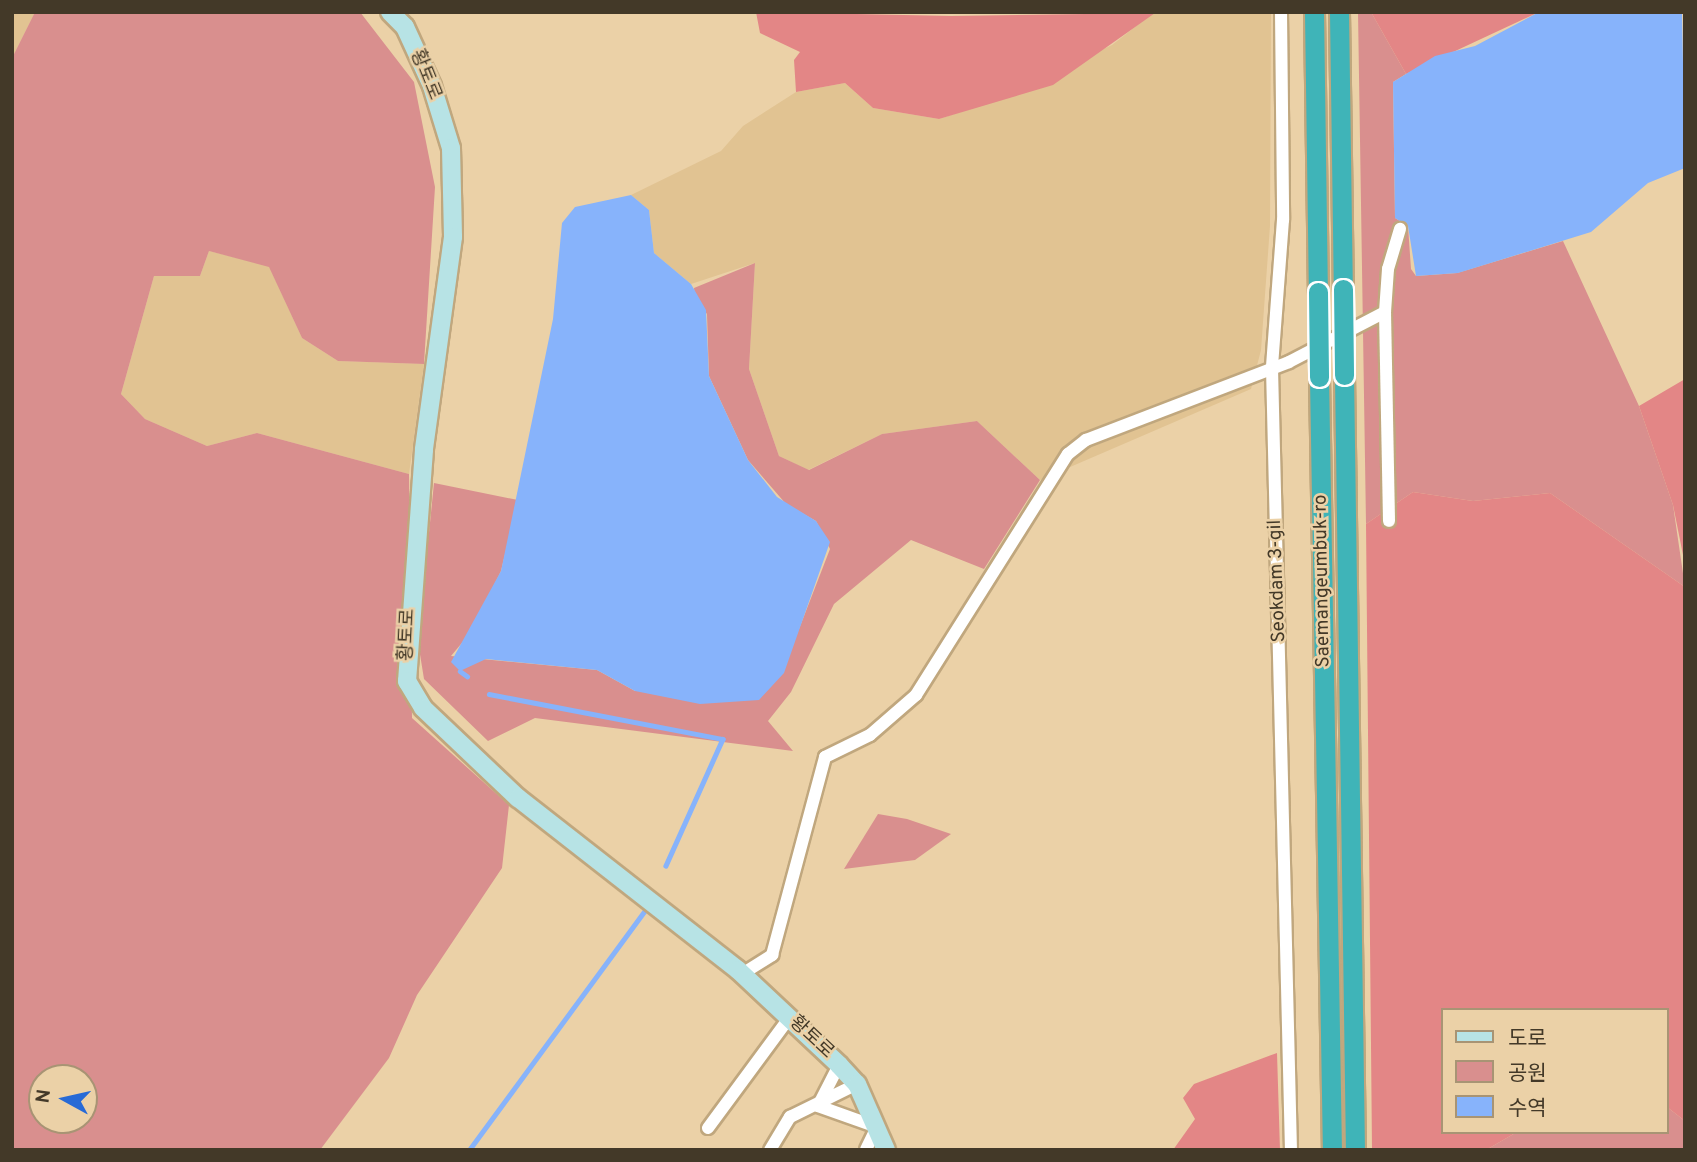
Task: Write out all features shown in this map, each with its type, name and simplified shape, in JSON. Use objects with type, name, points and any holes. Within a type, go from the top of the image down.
[{"type":"highway","name":"Saemangeumbuk-ro","points":[[1314,12],[1332,1150]]},
{"type":"highway","name":"Saemangeumbuk-ro","points":[[1339,12],[1355,1150]]},
{"type":"main road","name":"황토로","points":[[390,12],[405,27],[432,86],[451,148],[453,237],[422,477],[407,681],[423,708],[518,798],[743,974],[839,1065],[857,1084],[886,1150]]},
{"type":"street","name":"Seokdam 3-gil","points":[[1281,12],[1283,220],[1272,368],[1291,1150]]},
{"type":"street","points":[[1389,521],[1385,312],[1388,269],[1400,229]]},
{"type":"street","points":[[743,974],[772,956],[825,757],[870,735],[916,695],[1068,454],[1086,440],[1272,368],[1385,312]]},
{"type":"street","points":[[708,1128],[789,1018]]},
{"type":"street","points":[[818,1106],[839,1065]]},
{"type":"street","points":[[770,1150],[790,1117],[818,1106],[857,1084]]},
{"type":"street","points":[[818,1106],[877,1127],[866,1150]]},
{"type":"shaded area","points":[[12,12],[35,12],[12,58]]},
{"type":"shaded area","points":[[756,12],[951,16],[1155,13],[1053,85],[939,119],[873,108],[845,83],[796,92],[794,60],[800,52],[760,33]]},
{"type":"shaded area","points":[[1154,12],[1271,12],[1270,226],[1261,350],[1251,389],[1040,480],[977,421],[882,434],[808,470],[779,456],[749,369],[755,263],[691,284],[654,253],[649,210],[631,195],[721,151],[743,126],[796,92],[845,83],[873,108],[939,119],[989,103],[1112,45]]},
{"type":"shaded area","points":[[1371,12],[1539,12],[1406,74]]},
{"type":"shaded area","points":[[209,251],[269,266],[302,338],[338,361],[424,364],[409,474],[257,433],[207,446],[145,419],[121,394],[154,276],[200,276]]},
{"type":"shaded area","points":[[1685,379],[1685,565],[1673,505],[1639,406]]},
{"type":"shaded area","points":[[1413,492],[1473,501],[1550,493],[1685,587],[1685,1121],[1669,1109],[1669,1008],[1442,1008],[1442,1134],[1514,1134],[1486,1150],[1372,1150],[1366,524]]},
{"type":"shaded area","points":[[1277,1053],[1280,1150],[1173,1150],[1195,1119],[1183,1098],[1194,1084]]},
{"type":"green space","points":[[35,12],[360,12],[414,82],[435,187],[424,364],[338,361],[302,338],[269,267],[209,251],[200,276],[154,276],[121,394],[145,419],[207,446],[257,433],[409,474],[412,718],[509,805],[502,868],[417,995],[389,1058],[320,1150],[12,1150],[12,58]]},
{"type":"green space","points":[[1358,12],[1371,12],[1406,74],[1393,82],[1395,218],[1408,226],[1411,269],[1416,276],[1457,273],[1563,241],[1639,406],[1673,505],[1685,587],[1550,493],[1473,501],[1413,492],[1366,524]]},
{"type":"green space","points":[[755,263],[749,369],[779,456],[809,470],[882,434],[977,421],[1040,480],[984,569],[911,540],[834,604],[791,692],[768,721],[793,751],[535,718],[488,741],[424,679],[418,642],[434,483],[518,500],[501,571],[471,632],[451,656],[597,670],[635,691],[799,629],[830,549],[816,521],[786,504],[748,460],[709,376],[707,314],[695,299],[694,288]]},
{"type":"green space","points":[[878,814],[907,819],[951,834],[915,860],[844,869]]},
{"type":"green space","points":[[1669,1109],[1685,1121],[1685,1150],[1486,1150],[1514,1134],[1669,1134]]},
{"type":"water","points":[[1539,12],[1682,12],[1685,168],[1648,183],[1591,232],[1458,273],[1416,276],[1408,226],[1395,218],[1393,82],[1435,56],[1475,46]]},
{"type":"water","points":[[631,195],[649,210],[654,253],[691,284],[706,310],[709,376],[748,460],[777,497],[816,521],[830,542],[784,673],[759,700],[700,704],[635,691],[597,670],[486,659],[460,671],[451,662],[501,571],[553,319],[562,223],[575,207]]},
{"type":"waterway","points":[[460,671],[467,676]]},
{"type":"waterway","points":[[489,694],[723,739],[666,866]]},
{"type":"waterway","points":[[469,1150],[645,910]]}]
